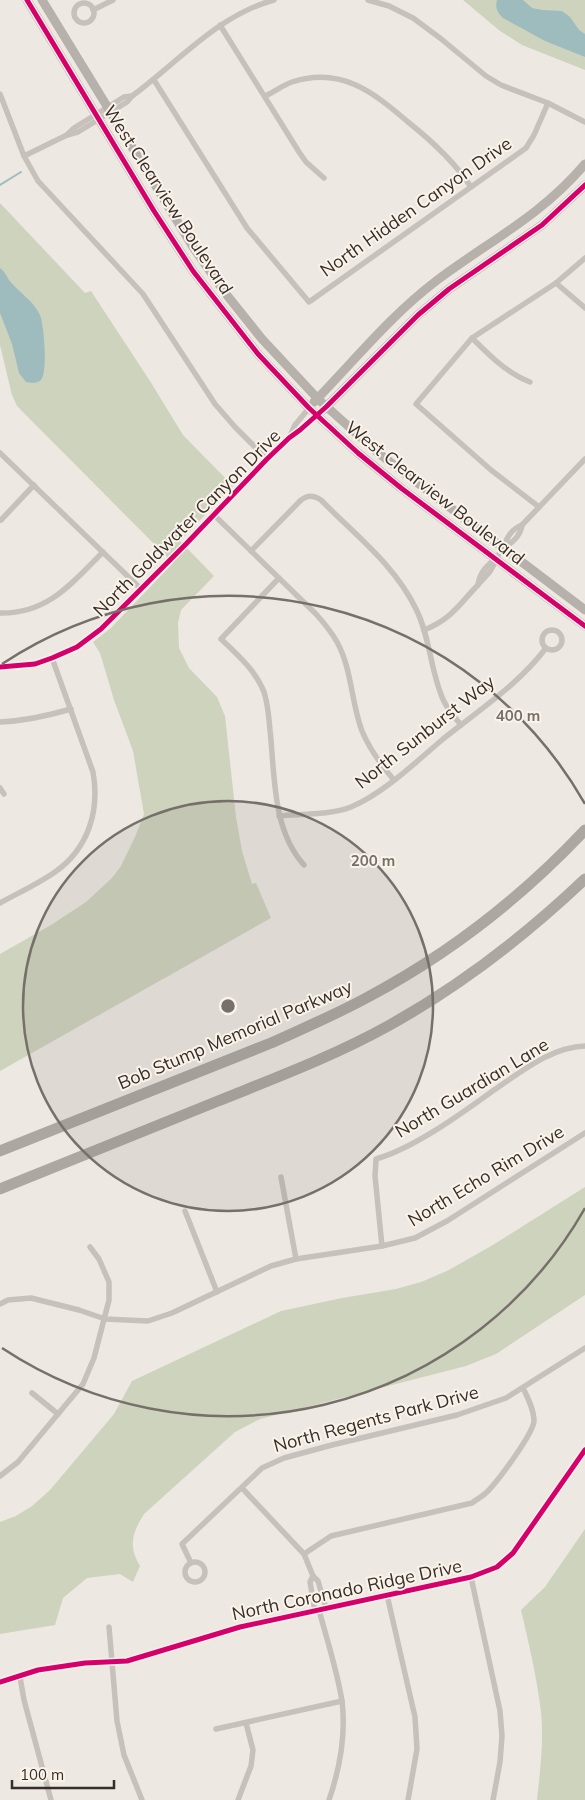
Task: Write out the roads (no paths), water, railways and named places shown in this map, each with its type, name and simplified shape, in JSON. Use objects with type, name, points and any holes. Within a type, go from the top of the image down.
[{"type":"highway","name":"Bob Stump Memorial Parkway","points":[[0,1151],[271,1043],[370,996],[426,963],[475,929],[534,880],[585,830]]},
{"type":"highway","points":[[0,1189],[279,1077],[345,1048],[388,1026],[483,965],[537,923],[585,879]]},
{"type":"street","name":"West Clearview Boulevard","points":[[27,0],[154,211],[206,290],[258,354],[313,412],[389,479],[585,626]]},
{"type":"street","name":"West Clearview Boulevard","points":[[42,0],[172,215],[216,280],[262,339],[326,407],[378,452],[585,610]]},
{"type":"street","points":[[93,10],[113,0]]},
{"type":"street","points":[[24,156],[67,135],[74,128],[128,102],[132,96],[220,25],[264,1],[274,0]]},
{"type":"street","points":[[368,0],[389,6],[413,18],[486,76],[548,103],[584,124]]},
{"type":"street","points":[[220,25],[306,162],[324,178]]},
{"type":"street","points":[[265,96],[291,82],[310,79],[332,78],[356,84],[378,97],[414,126],[448,157],[460,170],[471,187]]},
{"type":"street","name":"North Hidden Canyon Drive","points":[[154,80],[247,228],[308,302],[526,148],[548,103]]},
{"type":"street","points":[[0,94],[24,156],[38,180],[143,294],[223,414],[267,459]]},
{"type":"street","name":"North Goldwater Canyon Drive","points":[[0,667],[35,664],[52,658],[77,647],[101,629],[288,438],[300,430],[313,412],[318,399],[409,304],[436,281],[533,214],[585,164]]},
{"type":"street","name":"North Goldwater Canyon Drive","points":[[288,438],[294,425],[313,412],[326,407],[418,314],[449,289],[542,225],[585,185]]},
{"type":"street","points":[[539,507],[491,470],[416,404],[472,338],[556,283],[585,258]]},
{"type":"street","points":[[556,283],[585,308]]},
{"type":"street","points":[[472,338],[491,357],[516,377],[530,382]]},
{"type":"street","points":[[0,453],[141,589]]},
{"type":"street","points":[[424,630],[450,616],[494,567],[496,558],[515,528],[522,525],[585,460]]},
{"type":"street","points":[[1,520],[34,485]]},
{"type":"street","points":[[251,551],[301,500],[312,496],[320,500],[397,577],[408,593],[424,630],[442,698],[461,725]]},
{"type":"street","points":[[213,514],[316,614],[337,642],[348,675],[362,730],[377,760],[394,780]]},
{"type":"street","points":[[0,614],[22,611],[44,604],[62,593],[103,552]]},
{"type":"street","points":[[279,578],[221,639],[243,660],[258,680],[265,694],[279,816],[286,838],[296,856],[304,865]]},
{"type":"street","name":"North Sunburst Way","points":[[279,816],[349,808],[363,801],[394,780],[522,675],[535,663],[546,648]]},
{"type":"street","points":[[0,903],[55,872],[62,866],[78,848],[91,824],[95,803],[94,778],[52,658]]},
{"type":"street","points":[[0,722],[35,719],[71,709]]},
{"type":"street","points":[[0,788],[4,794]]},
{"type":"street","name":"North Guardian Lane","points":[[382,1246],[376,1159],[391,1154],[422,1137],[463,1112],[519,1073],[553,1053],[585,1046]]},
{"type":"street","name":"North Echo Rim Drive","points":[[0,1304],[8,1300],[31,1298],[79,1310],[104,1320],[148,1320],[172,1313],[271,1266],[296,1259],[382,1246],[415,1238],[447,1221],[585,1134]]},
{"type":"street","points":[[281,1177],[296,1259]]},
{"type":"street","points":[[185,1211],[217,1292]]},
{"type":"street","points":[[0,1476],[18,1462],[83,1384],[94,1358],[109,1300],[108,1282],[99,1259],[90,1247]]},
{"type":"street","name":"North Regents Park Drive","points":[[191,1563],[182,1544],[262,1468],[284,1458],[332,1445],[457,1416],[506,1398],[585,1348]]},
{"type":"street","points":[[304,1554],[331,1536],[472,1503],[487,1491],[528,1436],[534,1422],[532,1408],[523,1388]]},
{"type":"street","points":[[32,1393],[58,1414]]},
{"type":"street","name":"North Coronado Ridge Drive","points":[[0,1682],[38,1670],[85,1663],[127,1661],[240,1627],[471,1577],[497,1567],[512,1554],[585,1450]]},
{"type":"street","points":[[242,1488],[304,1554],[312,1576],[318,1581],[320,1610]]},
{"type":"street","points":[[312,1576],[310,1582],[320,1610],[342,1701],[343,1725],[340,1759],[329,1800]]},
{"type":"street","points":[[471,1577],[500,1711],[502,1736],[493,1800]]},
{"type":"street","points":[[388,1595],[415,1717],[417,1749],[408,1800]]},
{"type":"street","points":[[109,1627],[117,1721],[124,1755],[142,1800]]},
{"type":"street","points":[[20,1677],[24,1700],[51,1800]]},
{"type":"street","points":[[216,1729],[342,1701]]},
{"type":"street","points":[[238,1800],[252,1766],[253,1750],[246,1723]]},
{"type":"water","points":[[497,0],[523,0],[532,8],[562,11],[585,34],[585,57],[545,41],[503,18],[497,10]]},
{"type":"water","points":[[0,268],[40,315],[45,359],[43,376],[37,382],[26,382],[19,373],[12,344],[0,313]]},
{"type":"waterway","points":[[0,185],[21,172]]}]
